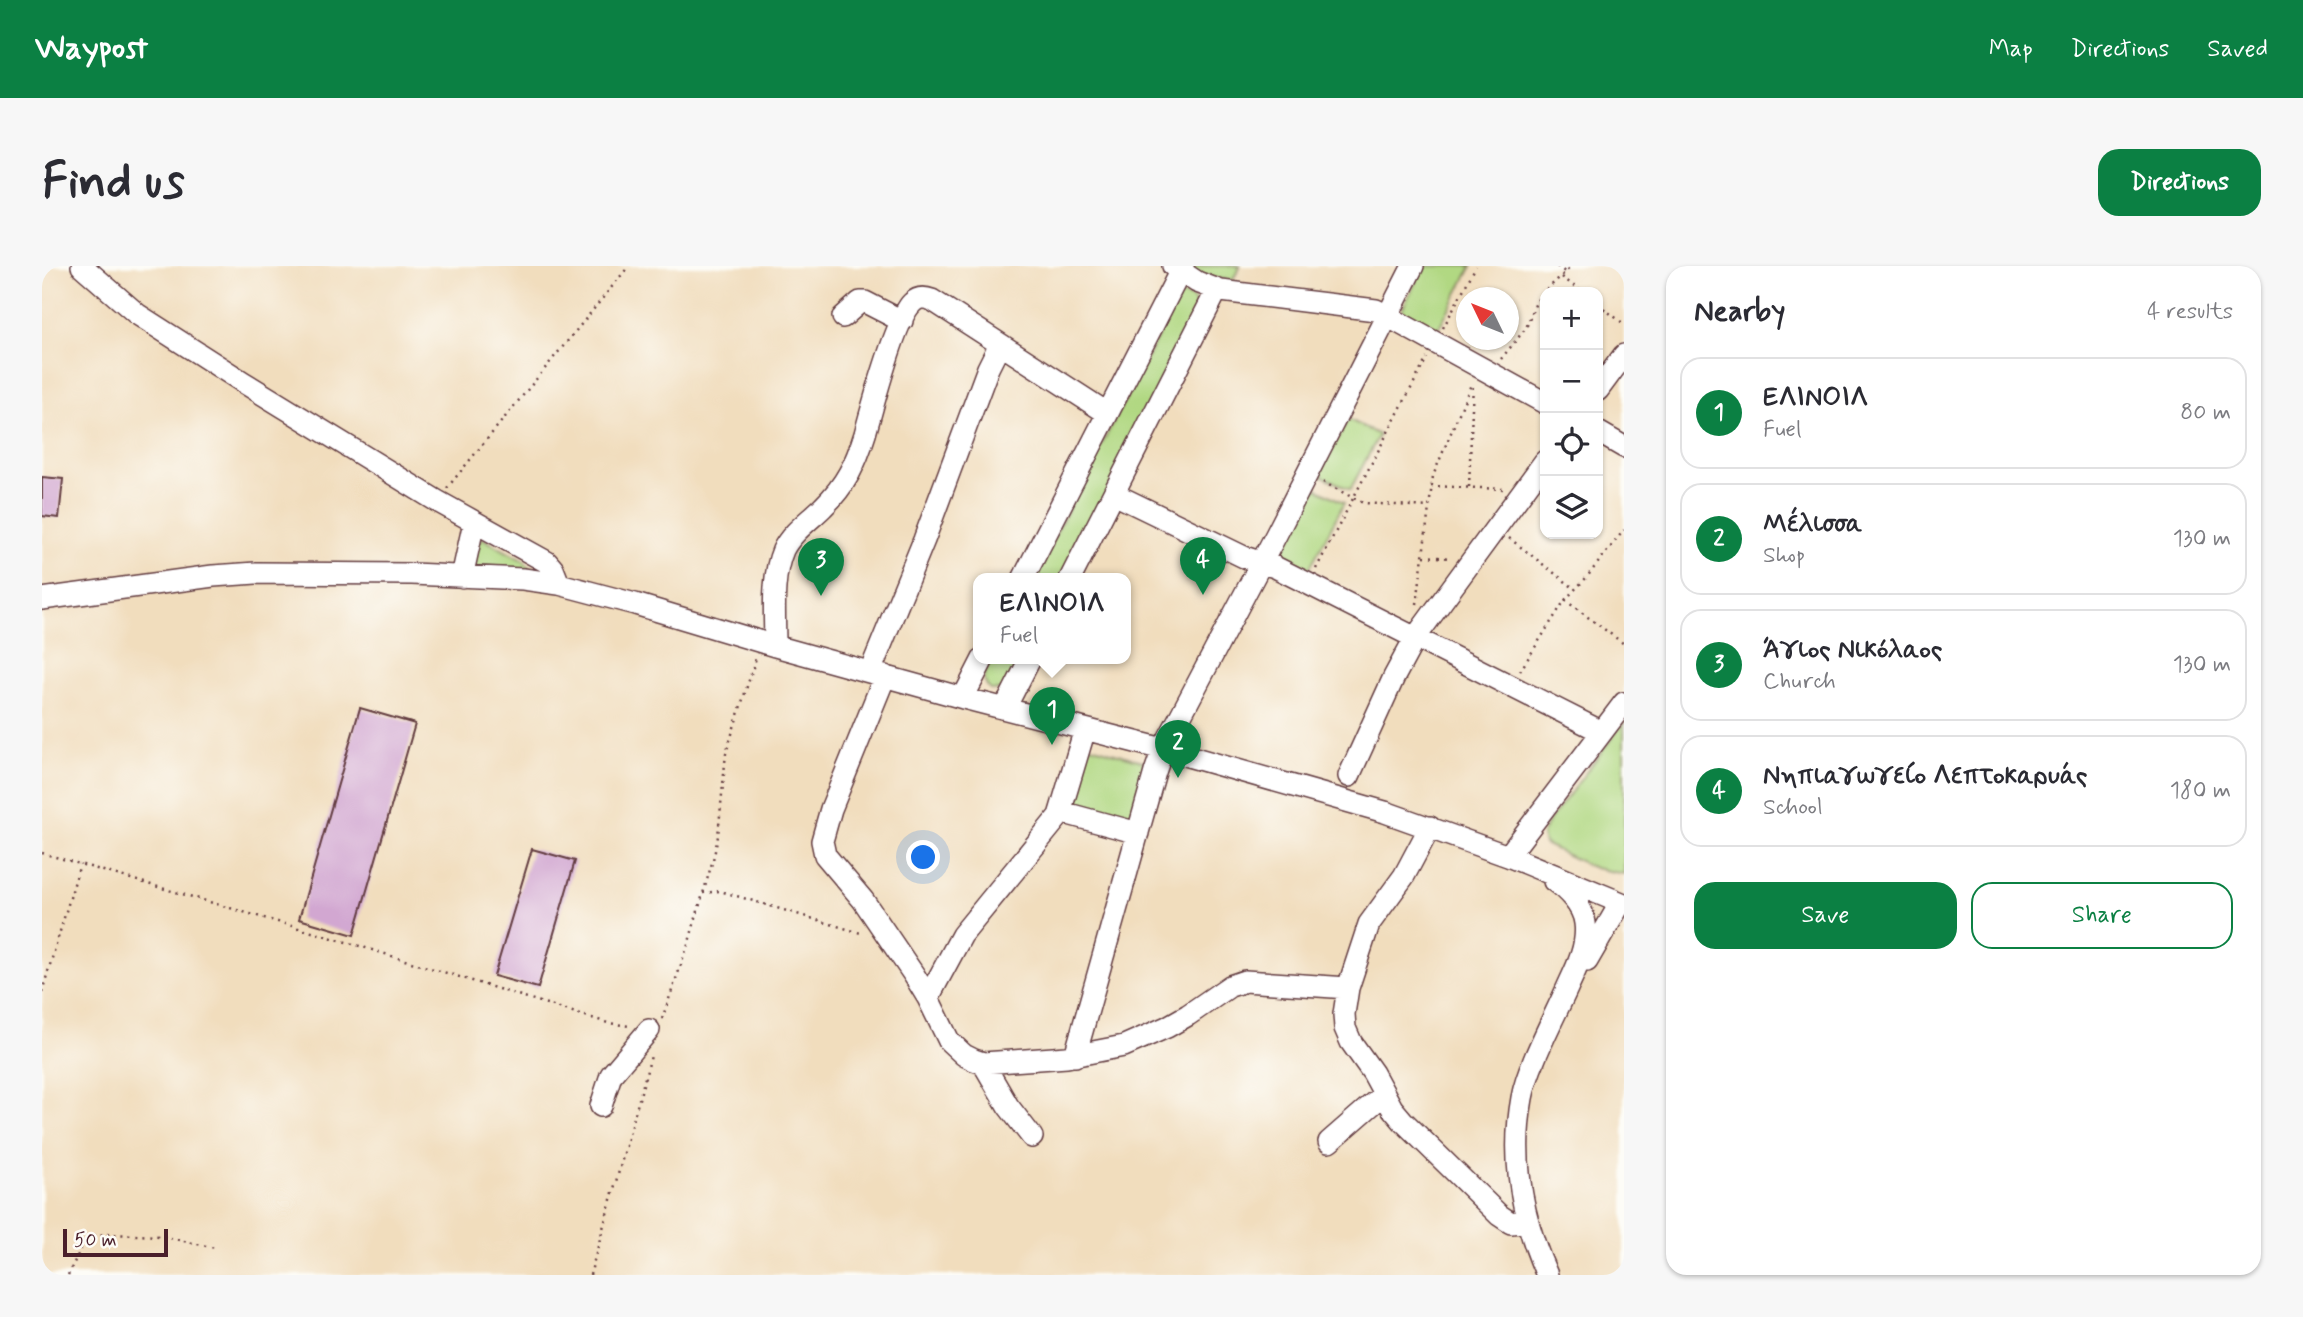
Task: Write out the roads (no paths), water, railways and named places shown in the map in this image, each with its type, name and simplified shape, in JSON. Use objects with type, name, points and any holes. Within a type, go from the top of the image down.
[{"type":"street","points":[[82,266],[122,303],[167,334],[437,501],[547,562],[559,584]]},
{"type":"street","points":[[1075,1056],[1163,749],[1308,474],[1413,266]]},
{"type":"street","points":[[1026,573],[1179,268],[1217,290],[1372,310],[1388,316],[1540,400]]},
{"type":"street","points":[[1073,573],[1217,290]]},
{"type":"street","points":[[769,644],[782,553],[787,542],[838,491],[854,468],[880,380],[911,304],[927,298],[1107,413]]},
{"type":"street","points":[[843,317],[860,302],[865,302],[902,321]]},
{"type":"street","points":[[1000,344],[988,368],[925,540],[831,809],[824,832],[823,847],[832,865],[863,900],[928,998],[949,1041],[964,1055],[983,1063],[1075,1056],[1124,1046],[1149,1036],[1188,1015],[1230,986],[1245,981],[1348,988]]},
{"type":"street","points":[[1603,383],[1624,355]]},
{"type":"street","points":[[1603,435],[1624,447]]},
{"type":"street","points":[[1349,776],[1371,724],[1415,638],[1540,468]]},
{"type":"street","points":[[1114,494],[1233,552],[1308,584],[1602,732]]},
{"type":"street","points":[[462,577],[474,522]]},
{"type":"street","points":[[42,599],[213,576],[256,573],[412,574],[523,579],[610,596],[769,644],[1342,799],[1508,856],[1622,904],[1556,1014]]},
{"type":"street","points":[[964,698],[981,664]]},
{"type":"street","points":[[1005,708],[1027,664]]},
{"type":"street","points":[[1508,856],[1624,703]]},
{"type":"street","points":[[928,998],[962,935],[1061,813],[1085,729]]},
{"type":"street","points":[[1061,813],[1138,833]]},
{"type":"street","points":[[1430,827],[1404,876],[1369,924],[1348,988],[1344,1014],[1347,1035],[1373,1073],[1392,1108],[1404,1121],[1499,1215],[1511,1223],[1527,1222]]},
{"type":"street","points":[[1531,867],[1560,885],[1580,909],[1585,921],[1583,950],[1522,1095],[1517,1133],[1522,1202],[1532,1239],[1547,1275]]},
{"type":"street","points":[[600,1106],[611,1075],[653,1031]]},
{"type":"street","points":[[983,1063],[1008,1106],[1032,1138]]},
{"type":"street","points":[[1329,1142],[1384,1094]]},
{"type":"place","name":"Νηπιαγωγείο Λεπτοκαρυάς","points":[[1203,595]]},
{"type":"place","name":"Άγιος Νικόλαος","points":[[821,596]]},
{"type":"place","name":"ΕΛΙΝΟΙΛ","points":[[1052,745]]},
{"type":"place","name":"Μέλισσα","points":[[1178,778]]}]
